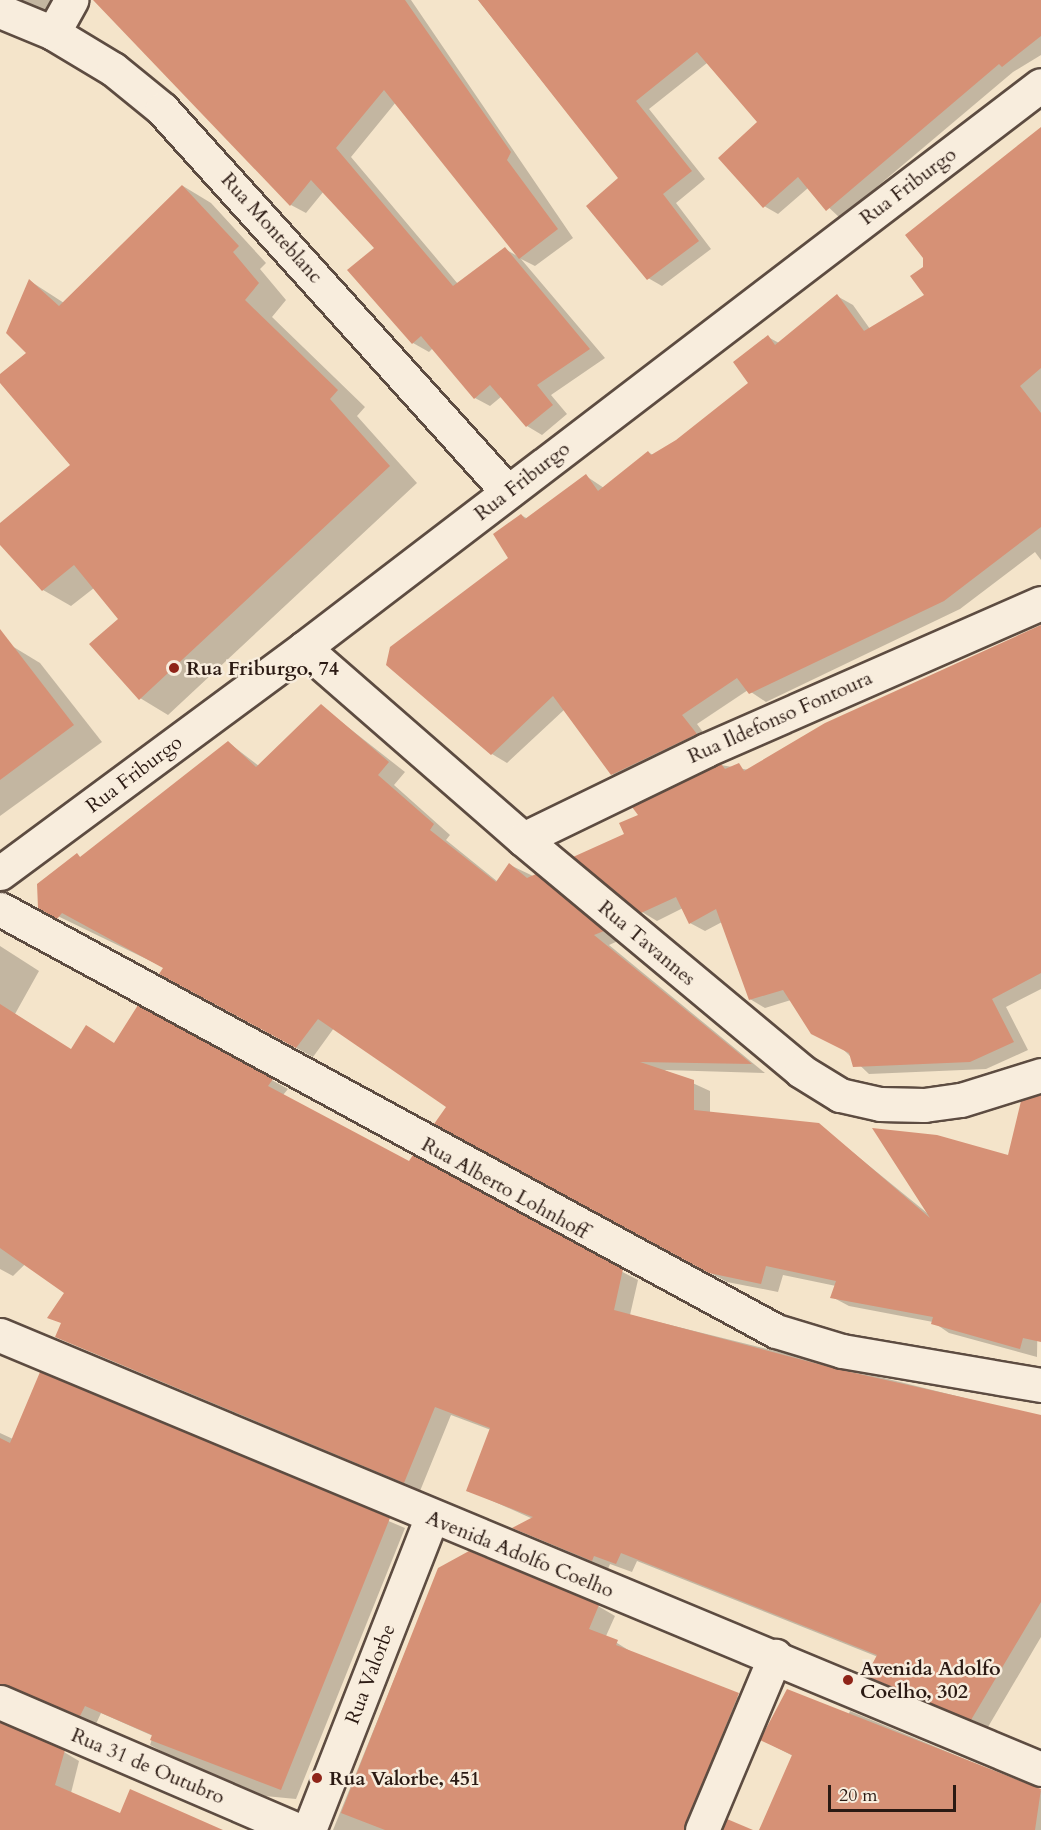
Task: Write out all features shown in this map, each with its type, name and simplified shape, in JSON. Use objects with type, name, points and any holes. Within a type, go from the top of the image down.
[{"type":"street","points":[[53,33],[71,0]]},
{"type":"street","name":"Rua Monteblanc","points":[[0,11],[53,33],[113,69],[195,142],[508,492]]},
{"type":"street","name":"Rua Friburgo","points":[[0,873],[304,648],[1041,85]]},
{"type":"street","name":"Rua Ildefonso Fontoura","points":[[523,839],[706,750],[1041,603]]},
{"type":"street","name":"Rua Tavannes","points":[[304,648],[523,839],[801,1071],[840,1095],[924,1105],[961,1100],[1041,1075]]},
{"type":"street","name":"Rua Alberto Lohnhoff","points":[[0,909],[776,1331],[842,1351],[1041,1385]]},
{"type":"street","name":"Avenida Adolfo Coelho","points":[[0,1335],[431,1518],[775,1656],[1041,1768]]},
{"type":"street","name":"Rua Valorbe","points":[[309,1830],[431,1518]]},
{"type":"street","points":[[702,1830],[775,1656]]},
{"type":"street","name":"Rua 31 de Outubro","points":[[0,1702],[297,1830]]},
{"type":"building","points":[[93,0],[405,0],[511,152],[507,160],[558,229],[519,259],[384,90],[336,148],[453,286],[505,247],[590,349],[537,385],[553,405],[526,427],[490,385],[474,399],[421,336],[412,344],[347,270],[374,248],[311,180],[290,206]]},
{"type":"building","points":[[478,0],[1041,0],[1041,36],[1002,67],[999,64],[826,211],[798,177],[763,208],[718,158],[757,122],[697,52],[636,101],[692,171],[663,194],[699,241],[647,280],[586,206],[618,178]]},
{"type":"building","points":[[1041,127],[1041,368],[1020,386],[1041,413],[1041,527],[944,601],[749,694],[737,678],[682,715],[697,734],[611,775],[553,696],[491,755],[386,665],[390,647],[508,558],[493,534],[521,514],[525,519],[586,474],[598,491],[648,451],[651,455],[676,440],[748,383],[733,362],[768,335],[775,345],[837,294],[864,331],[924,295],[910,276],[923,267],[923,258],[905,235]]},
{"type":"building","points":[[182,185],[239,246],[233,252],[259,283],[245,300],[338,390],[330,399],[390,466],[139,700],[89,644],[118,619],[74,565],[42,591],[0,545],[0,523],[70,465],[0,383],[0,374],[26,353],[6,333],[29,279],[59,306]]},
{"type":"building","points":[[1041,625],[1041,973],[992,999],[1014,1042],[970,1062],[853,1067],[849,1053],[811,1034],[783,990],[749,1000],[716,909],[689,924],[676,897],[641,913],[573,857],[624,834],[619,823],[638,815],[632,807],[721,764],[725,769],[739,763],[744,771],[825,723]]},
{"type":"building","points":[[0,629],[74,725],[0,780]]},
{"type":"building","points":[[321,704],[389,762],[378,775],[434,824],[430,830],[496,882],[509,863],[527,878],[536,874],[604,931],[594,935],[752,1064],[640,1062],[694,1080],[694,1110],[819,1123],[930,1218],[872,1128],[937,1135],[1008,1155],[1021,1101],[1041,1095],[1041,1342],[1023,1338],[1020,1349],[931,1324],[933,1317],[830,1298],[836,1281],[766,1266],[761,1284],[709,1273],[434,1124],[446,1107],[318,1019],[296,1048],[159,974],[163,968],[62,913],[57,919],[38,908],[37,884],[77,853],[80,857],[228,741],[256,767]]},
{"type":"building","points":[[0,1004],[71,1049],[86,1025],[114,1043],[138,1005],[273,1079],[268,1086],[409,1161],[413,1155],[623,1269],[614,1310],[837,1369],[1041,1415],[1041,1602],[971,1720],[866,1676],[877,1655],[621,1553],[616,1564],[594,1556],[592,1561],[512,1528],[533,1517],[466,1491],[490,1428],[435,1407],[404,1483],[55,1337],[61,1323],[47,1318],[64,1293],[0,1248]]},
{"type":"building","points":[[40,1372],[390,1518],[281,1790],[150,1740],[152,1735],[85,1706],[80,1716],[0,1684],[0,1438],[10,1443]]},
{"type":"building","points":[[469,1551],[599,1605],[589,1629],[618,1640],[616,1645],[739,1693],[684,1830],[385,1830],[341,1813],[438,1568]]},
{"type":"building","points":[[787,1689],[1041,1789],[1035,1830],[759,1830],[792,1755],[760,1740]]},
{"type":"building","points":[[0,1722],[65,1750],[55,1785],[120,1813],[130,1789],[223,1830],[0,1830]]},
{"type":"building","points":[[727,1819],[753,1830],[722,1830]]},
{"type":"place","name":"Rua Friburgo, 74","points":[[174,668]]},
{"type":"place","name":"Avenida Adolfo Coelho, 302","points":[[848,1680]]},
{"type":"place","name":"Rua Valorbe, 451","points":[[317,1778]]}]
